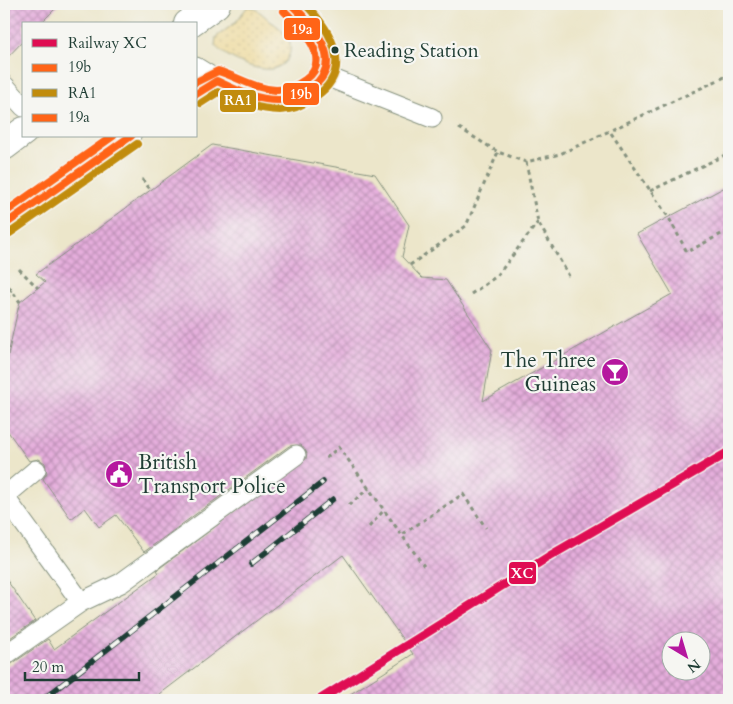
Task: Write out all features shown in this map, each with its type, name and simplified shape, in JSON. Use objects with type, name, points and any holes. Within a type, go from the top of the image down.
[{"type":"street","points":[[191,22],[216,4]]},
{"type":"street","points":[[4,146],[22,132]]},
{"type":"lane","points":[[198,68],[217,81],[242,92],[264,98],[279,100],[304,93],[323,75],[327,59],[324,44],[317,31],[291,4]]},
{"type":"lane","points":[[323,75],[432,118]]},
{"type":"lane","points":[[198,93],[217,81]]},
{"type":"lane","points":[[4,85],[22,104]]},
{"type":"lane","points":[[4,225],[128,138]]},
{"type":"lane","points":[[4,656],[81,602],[121,583],[296,454]]},
{"type":"lane","points":[[36,470],[4,496],[81,602]]},
{"type":"path","points":[[468,132],[498,152],[526,162],[560,154],[611,133],[657,107],[729,75]]},
{"type":"path","points":[[611,133],[669,218],[687,252],[729,230]]},
{"type":"path","points":[[410,265],[466,226],[498,152]]},
{"type":"path","points":[[650,191],[729,153]]},
{"type":"path","points":[[526,162],[538,222],[568,276]]},
{"type":"path","points":[[142,178],[150,189]]},
{"type":"path","points":[[471,294],[497,276],[538,222]]},
{"type":"path","points":[[18,269],[38,288]]},
{"type":"path","points":[[4,280],[20,302]]},
{"type":"path","points":[[4,306],[11,290]]},
{"type":"path","points":[[322,462],[339,447],[403,534],[424,566]]},
{"type":"path","points":[[349,505],[370,488]]},
{"type":"path","points":[[403,534],[462,494],[486,528]]},
{"type":"path","points":[[369,527],[385,509]]},
{"type":"sand","points":[[248,6],[263,14],[288,37],[290,45],[289,55],[284,63],[276,68],[264,69],[249,66],[227,55],[215,46],[216,37],[235,23]]},
{"type":"building","points":[[4,4],[60,4],[42,22],[22,22],[22,42],[4,61]]},
{"type":"building","points":[[212,145],[375,174],[409,225],[402,257],[422,278],[446,280],[492,350],[483,401],[672,294],[637,234],[729,185],[729,693],[716,700],[341,700],[413,654],[343,555],[152,700],[4,700],[4,667],[10,665],[48,639],[54,649],[159,573],[157,570],[306,459],[307,453],[301,445],[289,446],[144,552],[116,515],[99,527],[85,508],[71,519],[43,479],[47,473],[45,463],[39,459],[29,461],[4,426],[4,374],[18,309],[20,302],[45,282],[36,274]]},
{"type":"building","points":[[4,576],[35,621],[4,642]]},
{"type":"railway","points":[[42,700],[323,482]]},
{"type":"railway","points":[[251,564],[333,499]]},
{"type":"rail line","name":"XC","points":[[319,700],[548,557],[729,452]]},
{"type":"transit line","name":"19b","points":[[198,93],[217,81],[264,99],[284,100],[293,98],[312,87],[322,77],[326,66],[326,55],[316,32],[291,4]]},
{"type":"transit line","name":"RA1","points":[[201,103],[218,92],[256,107],[285,110],[307,102],[327,86],[334,75],[336,63],[335,50],[323,26],[305,4]]},
{"type":"transit line","name":"19a","points":[[198,81],[218,71],[254,85],[276,90],[292,87],[305,80],[313,72],[316,54],[306,35],[284,11]]},
{"type":"transit line","name":"19a","points":[[4,213],[110,138]]},
{"type":"transit line","name":"19b","points":[[4,225],[128,138]]},
{"type":"transit line","name":"RA1","points":[[10,233],[137,144]]},
{"type":"place","name":"Reading Station","points":[[335,50]]},
{"type":"place","name":"The Three Guineas","points":[[615,372]]},
{"type":"place","name":"British Transport Police","points":[[119,474]]}]
